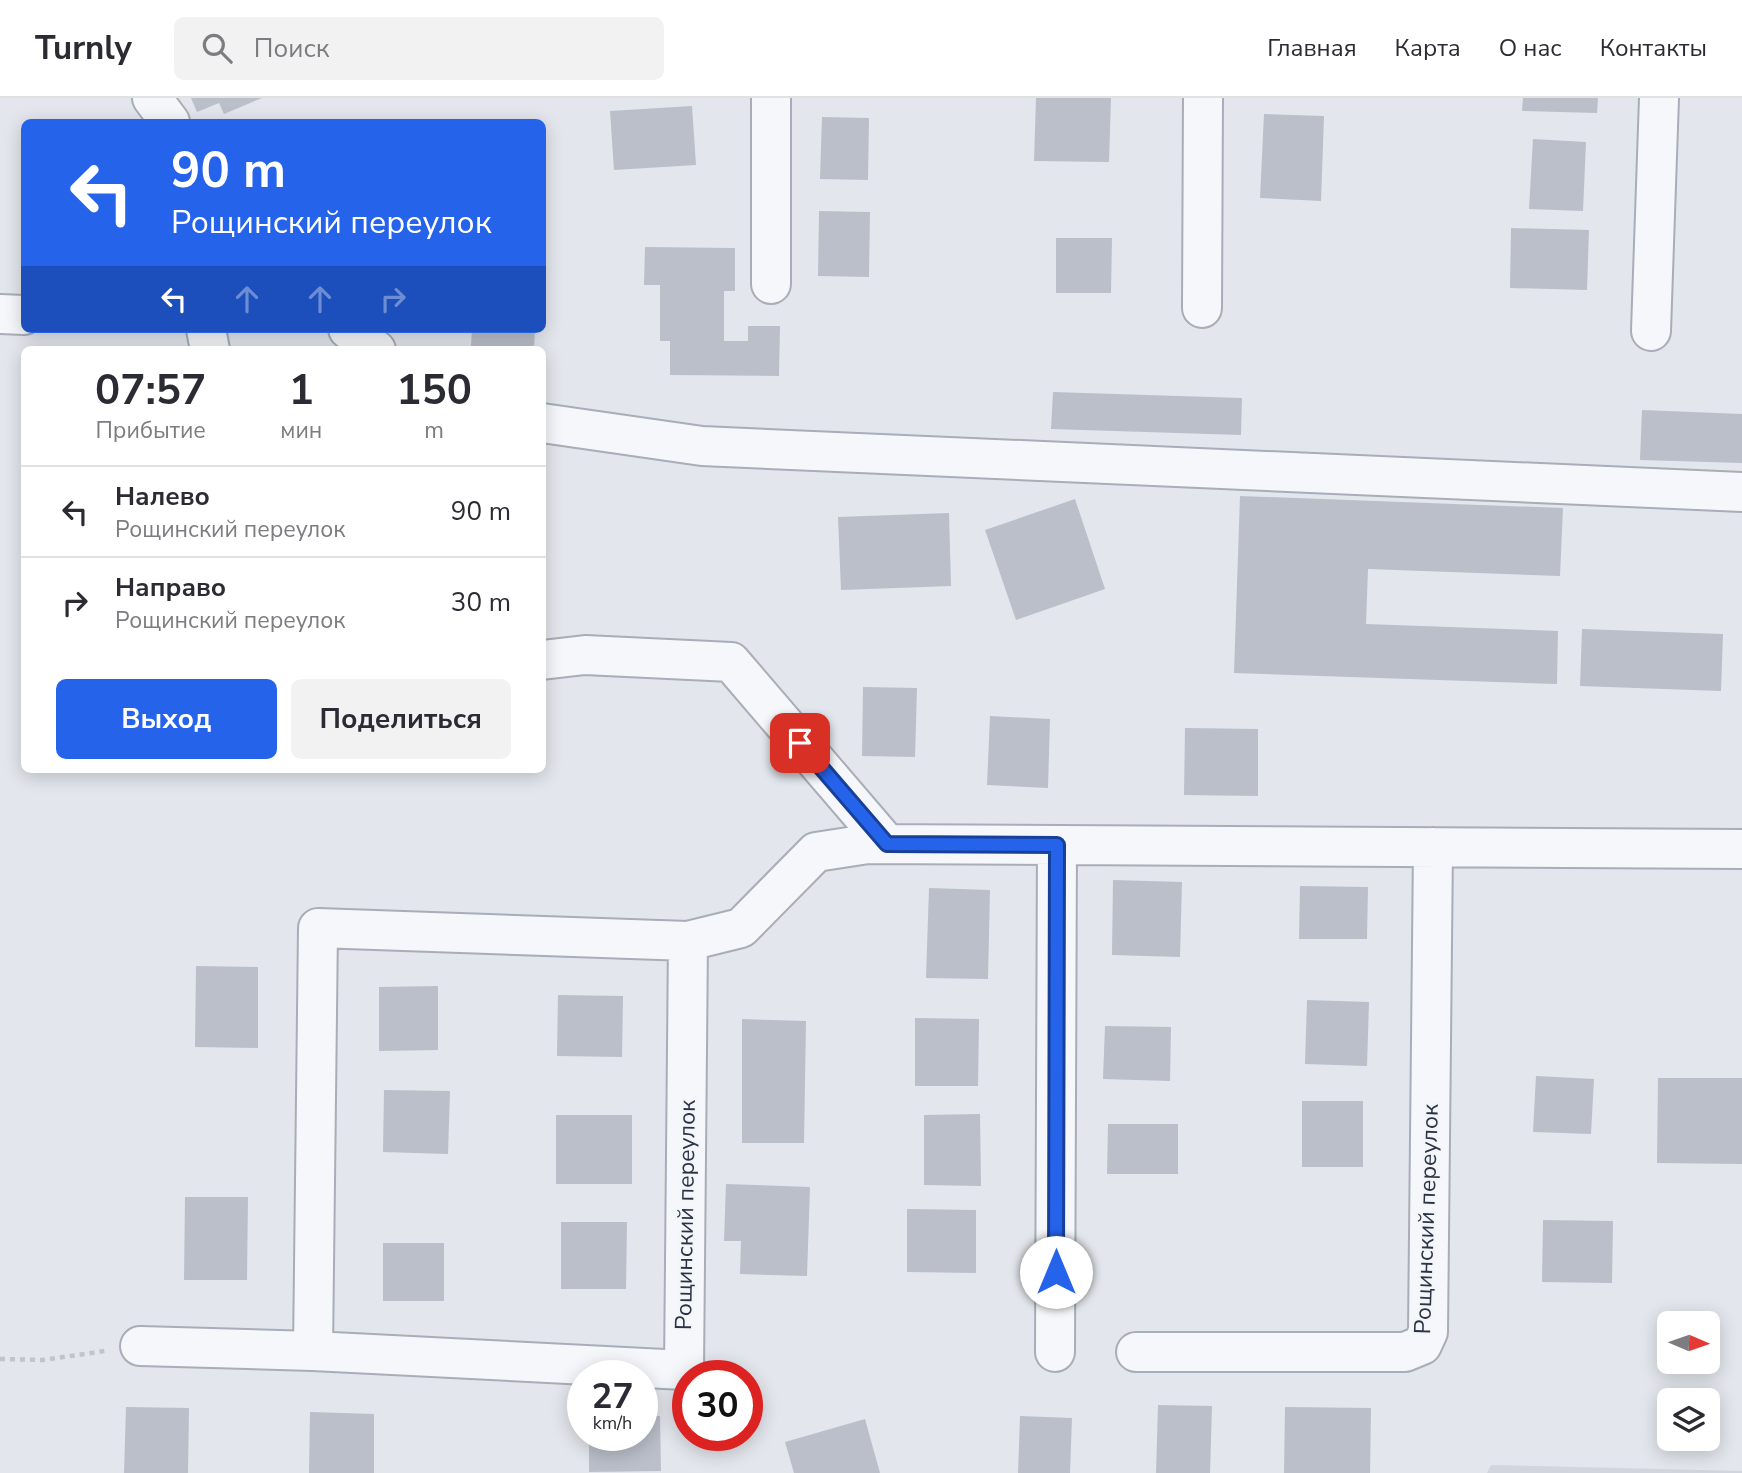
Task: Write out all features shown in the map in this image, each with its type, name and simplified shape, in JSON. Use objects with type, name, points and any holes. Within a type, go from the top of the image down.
[{"type":"street","points":[[152,98],[168,119]]},
{"type":"street","points":[[771,98],[771,284]]},
{"type":"street","points":[[1202,309],[1203,98]]},
{"type":"street","points":[[1651,331],[1659,98]]},
{"type":"street","points":[[0,314],[21,315]]},
{"type":"street","points":[[353,333],[371,346]]},
{"type":"street","points":[[546,424],[702,446],[1742,492]]},
{"type":"street","points":[[546,660],[585,655],[732,662],[887,844]]},
{"type":"street","points":[[313,1351],[318,928],[688,941],[741,928],[816,852],[868,844],[1742,849]]},
{"type":"street","points":[[1055,1352],[1057,845]]},
{"type":"street","name":"Рощинский переулок","points":[[1136,1352],[1405,1352],[1422,1345],[1428,1332],[1433,847]]},
{"type":"street","name":"Рощинский переулок","points":[[141,1346],[313,1351],[684,1370],[688,941]]},
{"type":"path","points":[[0,1359],[44,1360],[141,1346]]},
{"type":"shaded area","points":[[1491,1465],[1742,1471],[1742,1473],[1487,1473]]},
{"type":"building","points":[[191,98],[262,98],[224,114],[219,103],[197,112]]},
{"type":"building","points":[[1036,98],[1111,98],[1109,162],[1034,161]]},
{"type":"building","points":[[1523,98],[1598,98],[1597,113],[1522,111]]},
{"type":"building","points":[[692,106],[696,165],[614,170],[610,111]]},
{"type":"building","points":[[1264,114],[1324,116],[1321,201],[1260,198]]},
{"type":"building","points":[[822,117],[869,118],[868,180],[820,179]]},
{"type":"building","points":[[1533,139],[1586,142],[1583,211],[1529,209]]},
{"type":"building","points":[[819,211],[870,212],[869,277],[818,276]]},
{"type":"building","points":[[1511,228],[1589,230],[1587,290],[1510,288]]},
{"type":"building","points":[[1056,238],[1112,238],[1111,293],[1056,293]]},
{"type":"building","points":[[645,247],[735,248],[735,291],[724,291],[724,341],[748,341],[748,326],[780,326],[779,376],[670,375],[670,341],[660,341],[660,285],[644,285]]},
{"type":"building","points":[[472,333],[535,333],[534,346],[471,346]]},
{"type":"building","points":[[1053,392],[1242,398],[1241,435],[1051,429]]},
{"type":"building","points":[[1642,410],[1742,414],[1742,463],[1640,460]]},
{"type":"building","points":[[1240,496],[1563,508],[1560,576],[1368,569],[1366,624],[1558,631],[1557,684],[1234,673]]},
{"type":"building","points":[[1075,499],[1105,589],[1016,620],[985,530]]},
{"type":"building","points":[[949,513],[951,586],[841,590],[838,517]]},
{"type":"building","points":[[1582,629],[1723,634],[1721,691],[1580,686]]},
{"type":"building","points":[[863,687],[917,688],[915,757],[862,756]]},
{"type":"building","points":[[990,716],[1050,719],[1048,788],[987,785]]},
{"type":"building","points":[[1185,728],[1258,729],[1258,796],[1184,795]]},
{"type":"building","points":[[1113,880],[1182,882],[1180,957],[1112,955]]},
{"type":"building","points":[[1300,886],[1368,887],[1367,939],[1299,939]]},
{"type":"building","points":[[929,888],[990,890],[988,979],[926,978]]},
{"type":"building","points":[[196,966],[258,967],[258,1048],[195,1047]]},
{"type":"building","points":[[438,986],[438,1050],[379,1051],[379,987]]},
{"type":"building","points":[[558,995],[623,996],[622,1057],[557,1056]]},
{"type":"building","points":[[1307,1000],[1369,1002],[1367,1066],[1305,1064]]},
{"type":"building","points":[[915,1018],[979,1019],[978,1086],[915,1086]]},
{"type":"building","points":[[742,1019],[806,1021],[804,1143],[742,1143]]},
{"type":"building","points":[[1105,1026],[1171,1027],[1170,1081],[1103,1079]]},
{"type":"building","points":[[1536,1076],[1594,1079],[1591,1134],[1533,1132]]},
{"type":"building","points":[[1658,1078],[1742,1078],[1742,1164],[1657,1163]]},
{"type":"building","points":[[384,1090],[450,1091],[448,1154],[383,1152]]},
{"type":"building","points":[[1302,1101],[1363,1101],[1363,1167],[1302,1167]]},
{"type":"building","points":[[980,1114],[981,1186],[924,1185],[924,1115]]},
{"type":"building","points":[[556,1115],[632,1115],[632,1184],[556,1184]]},
{"type":"building","points":[[1108,1124],[1178,1124],[1178,1174],[1107,1174]]},
{"type":"building","points":[[726,1184],[810,1187],[807,1276],[740,1274],[741,1241],[724,1241]]},
{"type":"building","points":[[185,1197],[248,1197],[247,1280],[184,1280]]},
{"type":"building","points":[[907,1209],[976,1210],[976,1273],[907,1272]]},
{"type":"building","points":[[1543,1220],[1613,1221],[1612,1283],[1542,1282]]},
{"type":"building","points":[[561,1222],[627,1222],[626,1289],[561,1289]]},
{"type":"building","points":[[383,1243],[444,1243],[444,1301],[383,1301]]},
{"type":"building","points":[[1158,1405],[1212,1406],[1210,1473],[1156,1473]]},
{"type":"building","points":[[126,1407],[189,1408],[188,1473],[124,1473]]},
{"type":"building","points":[[1285,1407],[1371,1408],[1370,1473],[1284,1473]]},
{"type":"building","points":[[310,1412],[374,1414],[374,1473],[309,1473]]},
{"type":"building","points":[[660,1416],[661,1471],[589,1472],[589,1451],[658,1451]]},
{"type":"building","points":[[1020,1416],[1072,1418],[1070,1473],[1018,1473]]},
{"type":"building","points":[[865,1419],[880,1473],[794,1473],[785,1442]]},
{"type":"route","points":[[800,743],[887,844],[1057,845],[1056,1272]]}]
